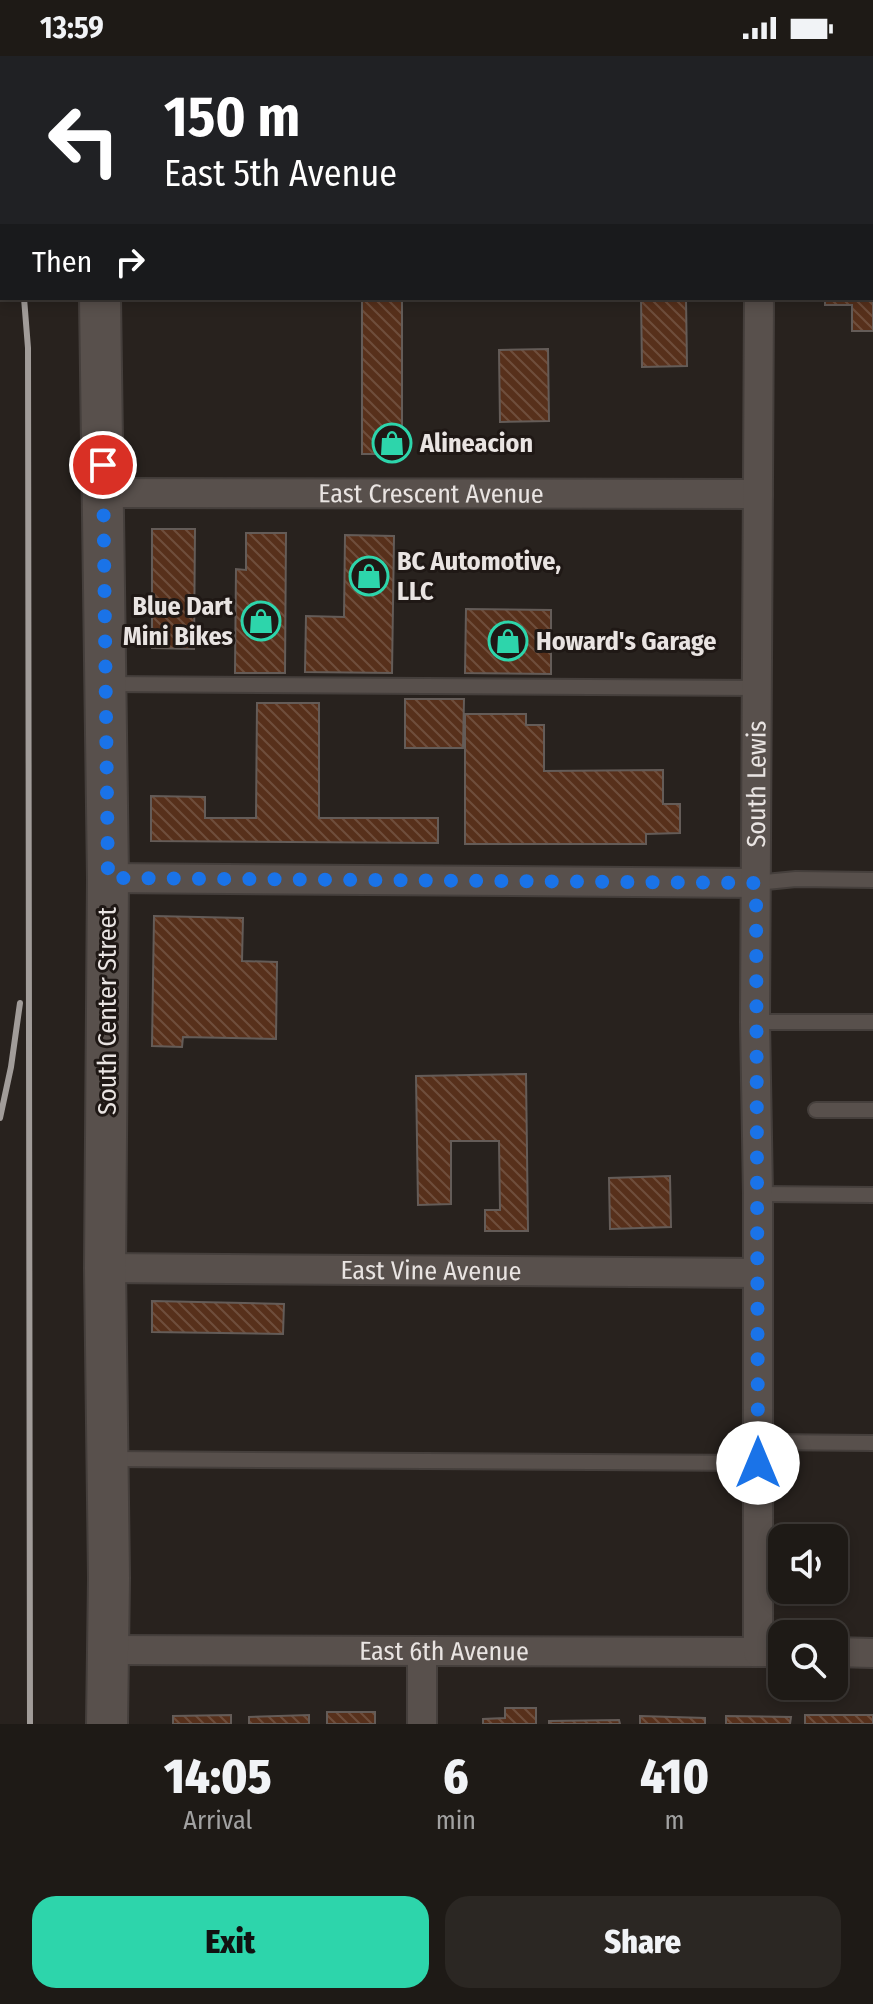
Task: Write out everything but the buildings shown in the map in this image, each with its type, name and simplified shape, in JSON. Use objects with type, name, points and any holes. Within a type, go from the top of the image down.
[{"type":"street","name":"South Center Street","points":[[100,300],[108,878],[105,1268],[107,1724]]},
{"type":"street","name":"South Lewis","points":[[759,300],[755,1022],[758,1452],[768,1620]]},
{"type":"street","name":"East Crescent Avenue","points":[[103,493],[758,494]]},
{"type":"street","points":[[108,878],[756,883]]},
{"type":"street","name":"East Vine Avenue","points":[[105,1268],[757,1273]]},
{"type":"street","name":"East 6th Avenue","points":[[108,1650],[768,1652]]},
{"type":"street","points":[[422,1651],[422,1724]]},
{"type":"street","points":[[848,1652],[873,1653]]},
{"type":"lane","points":[[106,684],[757,688]]},
{"type":"lane","points":[[756,883],[796,879],[873,880]]},
{"type":"lane","points":[[755,1022],[873,1022]]},
{"type":"lane","points":[[816,1110],[873,1110]]},
{"type":"lane","points":[[758,1194],[873,1195]]},
{"type":"lane","points":[[108,1459],[758,1452],[873,1443]]},
{"type":"railway","points":[[24,300],[28,348],[30,1724]]},
{"type":"railway","points":[[0,1118],[20,1003]]},
{"type":"place","name":"Alineacion","points":[[392,443]]},
{"type":"place","name":"BC Automotive, LLC","points":[[369,576]]},
{"type":"place","name":"Blue Dart Mini Bikes","points":[[261,621]]},
{"type":"place","name":"Howard's Garage","points":[[508,641]]},
{"type":"route","points":[[103,465],[108,878],[756,883],[758,1463]]}]
